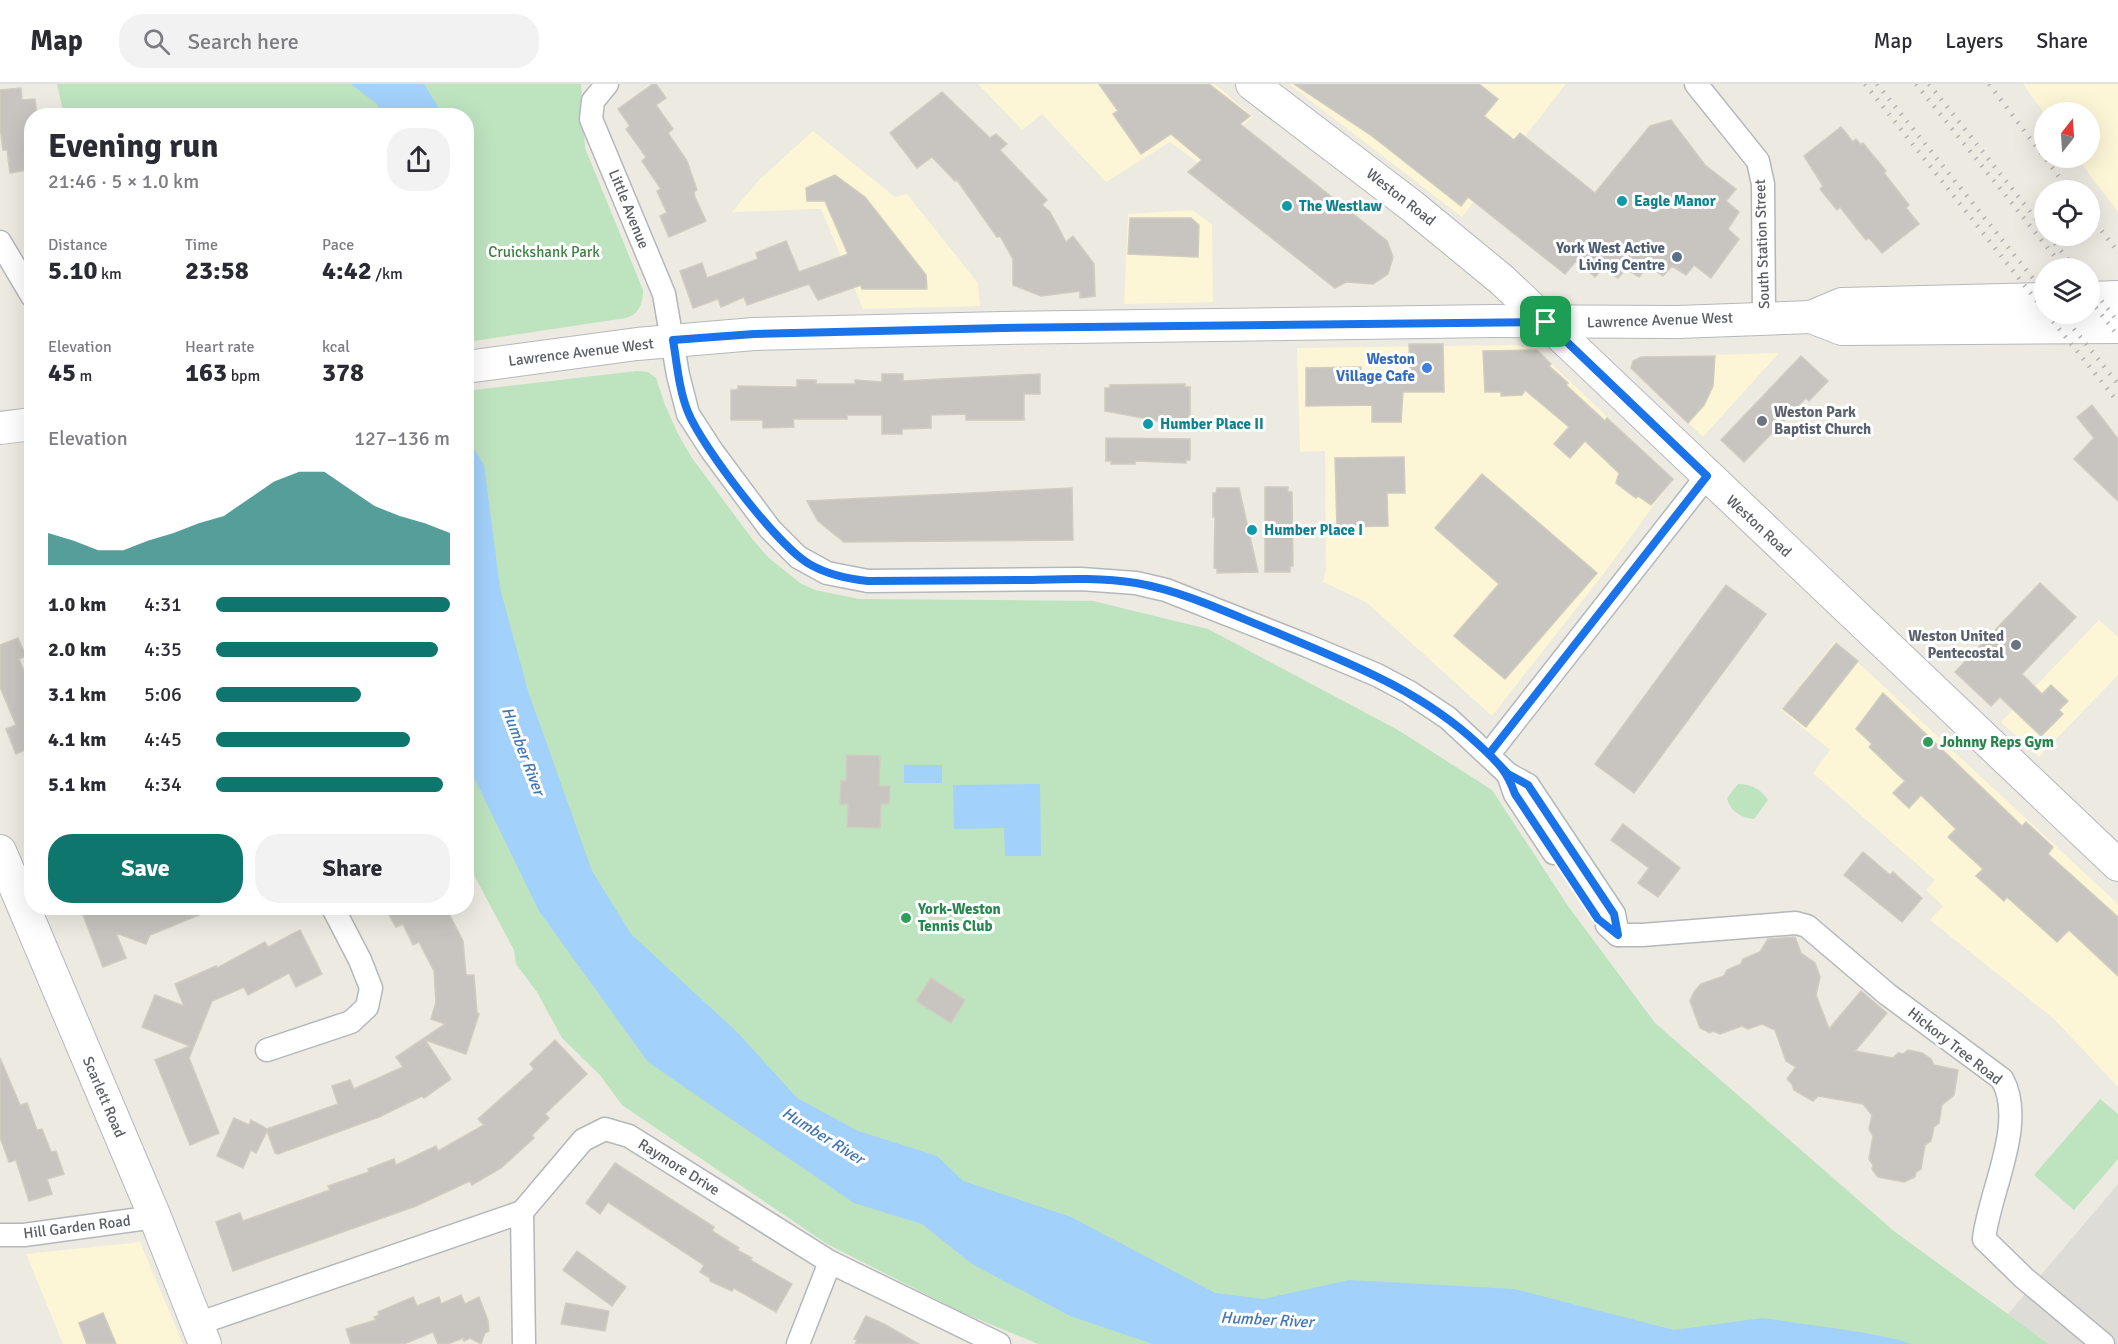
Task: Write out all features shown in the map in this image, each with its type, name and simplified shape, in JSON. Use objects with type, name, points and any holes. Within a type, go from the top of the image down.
[{"type":"main road","name":"Weston Road","points":[[1252,84],[1455,240],[1546,322],[2118,865]]},
{"type":"main road","points":[[2100,298],[2118,297]]},
{"type":"main road","name":"Lawrence Avenue West","points":[[1811,317],[1842,304],[2034,299]]},
{"type":"main road","name":"Lawrence Avenue West","points":[[474,366],[673,340],[766,334],[1003,328],[1678,322],[1764,317],[1811,317],[1842,329],[2118,327]]},
{"type":"main road","points":[[0,428],[24,425]]},
{"type":"main road","name":"Scarlett Road","points":[[0,851],[24,910]]},
{"type":"main road","name":"Scarlett Road","points":[[26,915],[155,1217],[201,1334]]},
{"type":"street","name":"Little Avenue","points":[[607,84],[592,100],[591,119],[664,294],[673,340]]},
{"type":"street","name":"South Station Street","points":[[1696,84],[1758,161],[1763,184],[1764,317]]},
{"type":"street","points":[[0,242],[24,282]]},
{"type":"street","name":"Hickory Tree Road","points":[[673,340],[688,414],[770,529],[783,544],[811,565],[840,577],[868,581],[1081,579],[1136,583],[1166,590],[1238,617],[1392,683],[1448,718],[1508,774],[1515,794],[1598,919],[1618,935],[1796,923],[1807,926],[1887,994],[2002,1079],[2009,1093],[2011,1108],[2004,1157],[1986,1221],[1984,1239],[2024,1278],[2103,1344]]},
{"type":"street","points":[[1489,754],[1707,476]]},
{"type":"street","points":[[267,1050],[351,1022],[366,1007],[371,988],[360,960],[337,915]]},
{"type":"street","name":"Raymore Drive","points":[[522,1212],[583,1140],[605,1129],[629,1136],[830,1262],[999,1344]]},
{"type":"street","points":[[201,1334],[522,1212],[524,1344]]},
{"type":"street","name":"Hill Garden Road","points":[[0,1235],[24,1235],[155,1217]]},
{"type":"street","points":[[798,1344],[830,1262]]},
{"type":"shaded area","points":[[978,84],[1215,84],[1253,117],[1197,162],[1170,142],[1106,182],[1042,114],[1022,130]]},
{"type":"shaded area","points":[[1289,84],[1566,84],[1462,217]]},
{"type":"shaded area","points":[[2023,84],[2118,84],[2118,212],[2100,188],[2100,180],[2094,180],[2085,168],[2100,168],[2100,102],[2036,102]]},
{"type":"shaded area","points":[[813,131],[895,197],[907,194],[978,283],[980,306],[863,309],[821,209],[732,212],[760,179]]},
{"type":"shaded area","points":[[1192,210],[1212,224],[1213,302],[1124,304],[1128,214]]},
{"type":"shaded area","points":[[1517,345],[1537,350],[1673,479],[1608,568],[1492,716],[1366,602],[1323,582],[1326,570],[1325,451],[1300,452],[1297,348]]},
{"type":"shaded area","points":[[1779,353],[1703,437],[1638,375],[1644,357]]},
{"type":"shaded area","points":[[2099,620],[2118,637],[2118,675],[2039,757],[2001,722]]},
{"type":"shaded area","points":[[1835,641],[2118,904],[2118,1087],[2054,1019],[1930,920],[1943,906],[1926,890],[1935,880],[1813,773],[1830,750],[1781,710]]},
{"type":"shaded area","points":[[2118,1184],[2118,1344],[2049,1344],[2008,1314]]},
{"type":"shaded area","points":[[140,1242],[183,1344],[63,1344],[26,1254]]},
{"type":"green space","name":"Cruickshank Park","points":[[57,84],[581,84],[585,148],[643,290],[641,304],[634,314],[626,318],[474,341],[474,108],[62,108]]},
{"type":"green space","points":[[637,371],[648,372],[656,378],[678,434],[692,458],[753,540],[769,558],[800,583],[815,590],[859,599],[1093,601],[1208,629],[1398,730],[1492,790],[1568,906],[1655,1023],[1895,1232],[2049,1344],[1038,1344],[961,1312],[827,1244],[622,1105],[599,1074],[562,1038],[537,992],[516,964],[514,950],[474,875],[474,390]]},
{"type":"green space","points":[[1738,784],[1755,788],[1768,800],[1754,819],[1737,813],[1728,803],[1727,798]]},
{"type":"green space","points":[[2100,1099],[2118,1114],[2118,1159],[2074,1210],[2034,1175]]},
{"type":"water","points":[[351,84],[424,84],[439,108],[379,108],[377,104]]},
{"type":"water","name":"Humber River","points":[[474,449],[484,465],[500,588],[528,691],[592,871],[631,934],[739,1034],[797,1098],[858,1131],[937,1156],[963,1181],[1071,1217],[1215,1293],[1263,1299],[1349,1280],[1514,1289],[1674,1330],[1762,1318],[1860,1332],[1910,1344],[1153,1344],[1070,1316],[972,1264],[922,1224],[854,1203],[648,1062],[539,911],[474,777]]},
{"type":"water","points":[[904,765],[942,765],[942,783],[904,783]]},
{"type":"water","points":[[1040,784],[1041,856],[1005,856],[1004,828],[954,829],[953,785]]},
{"type":"building","points":[[656,84],[666,98],[656,105],[673,129],[668,133],[687,161],[697,190],[694,192],[695,197],[706,221],[669,237],[660,216],[667,213],[657,191],[661,189],[642,161],[646,157],[626,129],[630,126],[618,109]]},
{"type":"building","name":"The Westlaw","points":[[1099,84],[1209,84],[1250,116],[1240,124],[1387,241],[1393,257],[1388,274],[1373,284],[1346,282],[1335,288],[1188,172],[1202,160],[1171,134],[1141,154],[1113,114],[1118,111]]},
{"type":"building","points":[[1294,84],[1479,84],[1498,99],[1484,116],[1514,140],[1520,133],[1595,193],[1650,126],[1671,120],[1705,165],[1736,189],[1726,201],[1739,212],[1728,229],[1739,239],[1711,278],[1694,265],[1686,275],[1672,266],[1663,276],[1648,266],[1639,277],[1626,269],[1618,278],[1602,269],[1595,277],[1576,261],[1565,274],[1468,197],[1461,206],[1372,136]]},
{"type":"building","points":[[21,88],[22,100],[35,99],[36,108],[24,108],[24,170],[10,173],[7,150],[3,150],[0,127],[0,90]]},
{"type":"building","points":[[942,92],[990,138],[996,134],[1007,144],[1000,150],[1047,200],[1042,205],[1050,212],[1066,242],[1073,236],[1094,264],[1095,296],[1080,298],[1080,291],[1041,296],[1013,285],[1013,259],[1000,236],[997,237],[957,180],[955,181],[932,157],[917,168],[890,133]]},
{"type":"building","points":[[1841,127],[1853,142],[1856,139],[1861,145],[1863,143],[1886,171],[1884,173],[1909,205],[1906,208],[1919,224],[1882,253],[1869,238],[1866,240],[1840,207],[1837,210],[1820,189],[1823,186],[1804,156]]},
{"type":"building","points":[[835,175],[865,197],[926,275],[927,289],[862,289],[861,285],[818,300],[809,284],[747,305],[744,297],[721,307],[718,299],[693,308],[680,271],[702,263],[707,278],[758,259],[756,253],[786,241],[799,272],[848,254],[825,201],[807,201],[806,188]]},
{"type":"building","points":[[1130,218],[1191,218],[1199,225],[1198,257],[1128,254]]},
{"type":"building","points":[[1409,344],[1443,344],[1444,392],[1403,392],[1401,422],[1372,422],[1372,405],[1306,406],[1306,368],[1361,367],[1361,375],[1410,374]]},
{"type":"building","points":[[1537,350],[1551,364],[1549,366],[1568,383],[1566,385],[1605,421],[1607,418],[1673,479],[1651,505],[1638,496],[1636,498],[1616,483],[1619,473],[1585,441],[1570,458],[1554,444],[1569,427],[1525,390],[1522,395],[1501,396],[1501,392],[1485,392],[1483,351]]},
{"type":"building","points":[[1715,356],[1713,386],[1704,405],[1688,423],[1631,368],[1633,361],[1641,357]]},
{"type":"building","name":"Weston Park Baptist Church","points":[[1801,356],[1828,381],[1809,401],[1806,398],[1744,462],[1721,440]]},
{"type":"building","points":[[882,374],[903,374],[903,381],[1040,374],[1040,394],[1024,394],[1024,420],[966,420],[966,414],[931,415],[931,428],[902,429],[902,434],[882,434],[882,415],[847,415],[847,419],[793,419],[794,427],[763,428],[763,420],[731,420],[731,390],[738,390],[738,386],[797,387],[797,380],[816,380],[816,384],[855,384],[855,380],[882,382]]},
{"type":"building","points":[[1185,384],[1185,387],[1190,387],[1190,427],[1105,411],[1105,388],[1110,388],[1110,385]]},
{"type":"building","points":[[2092,405],[2118,439],[2118,501],[2074,459],[2094,438],[2077,417]]},
{"type":"building","points":[[1106,438],[1190,439],[1190,460],[1186,460],[1186,463],[1135,461],[1135,464],[1111,464],[1111,461],[1106,461]]},
{"type":"building","points":[[1404,457],[1405,493],[1387,493],[1388,526],[1337,527],[1335,458]]},
{"type":"building","points":[[1482,474],[1597,573],[1505,679],[1454,636],[1499,584],[1435,528]]},
{"type":"building","points":[[1265,487],[1288,487],[1288,492],[1292,492],[1293,566],[1290,566],[1290,572],[1265,572]]},
{"type":"building","points":[[1072,488],[1073,540],[844,542],[818,521],[807,501]]},
{"type":"building","points":[[1217,488],[1239,488],[1258,572],[1217,573],[1217,568],[1214,568],[1213,493],[1216,493]]},
{"type":"building","name":"Weston United Pentecostal","points":[[2040,583],[2076,617],[2022,674],[2042,694],[2051,685],[2068,701],[2059,710],[2063,714],[2041,736],[2000,697],[1991,706],[1955,672]]},
{"type":"building","points":[[1726,585],[1766,614],[1634,793],[1595,764]]},
{"type":"building","points":[[18,638],[24,652],[24,657],[19,659],[24,671],[24,750],[16,754],[6,729],[16,725],[0,687],[0,645]]},
{"type":"building","points":[[1836,643],[1858,661],[1806,727],[1783,709]]},
{"type":"building","points":[[1883,693],[2022,826],[2026,822],[2053,847],[2048,854],[2118,917],[2118,976],[2069,930],[2057,942],[2007,897],[2004,901],[1976,876],[1983,869],[1948,837],[1956,829],[1921,795],[1909,808],[1893,793],[1905,781],[1869,747],[1872,744],[1856,729]]},
{"type":"building","points":[[847,755],[880,756],[879,786],[890,786],[889,804],[881,804],[880,828],[847,827],[848,804],[840,804],[841,781],[846,781]]},
{"type":"building","points":[[1623,824],[1680,868],[1658,897],[1638,883],[1649,868],[1611,840]]},
{"type":"building","points":[[1863,852],[1890,875],[1893,872],[1922,898],[1902,922],[1844,875]]},
{"type":"building","points":[[83,915],[199,915],[150,935],[146,944],[116,933],[126,958],[103,967]]},
{"type":"building","points":[[389,915],[450,915],[463,941],[466,975],[474,975],[477,1013],[479,1014],[466,1054],[425,1040],[451,1079],[424,1098],[422,1096],[379,1117],[278,1154],[275,1153],[267,1131],[256,1153],[251,1150],[243,1168],[217,1156],[234,1118],[249,1125],[251,1120],[267,1129],[338,1104],[332,1086],[350,1080],[354,1089],[403,1067],[396,1057],[445,1024],[431,1019],[436,1002],[434,971],[419,942],[413,945],[403,924],[396,927]]},
{"type":"building","points":[[300,930],[322,974],[296,987],[289,973],[248,995],[244,987],[212,1001],[189,1058],[219,1133],[190,1145],[155,1060],[190,1046],[142,1027],[155,995],[184,1006],[175,984],[216,966],[217,968],[265,942],[268,947]]},
{"type":"building","points":[[1795,937],[1801,953],[1815,963],[1820,977],[1816,995],[1829,1029],[1861,991],[1887,1013],[1855,1051],[1893,1058],[1898,1053],[1903,1054],[1908,1050],[1922,1053],[1931,1059],[1934,1065],[1958,1070],[1954,1095],[1942,1105],[1939,1123],[1934,1127],[1931,1141],[1925,1145],[1921,1169],[1916,1172],[1915,1177],[1904,1182],[1878,1177],[1872,1169],[1873,1165],[1869,1159],[1873,1136],[1869,1129],[1872,1115],[1863,1104],[1818,1096],[1813,1101],[1794,1090],[1787,1079],[1796,1067],[1786,1061],[1775,1030],[1762,1024],[1748,1029],[1742,1026],[1720,1034],[1713,1031],[1710,1033],[1700,1028],[1690,1001],[1701,984],[1724,976],[1727,970],[1741,964],[1743,959],[1760,952],[1768,939]]},
{"type":"building","points":[[931,978],[965,1000],[951,1023],[916,1001]]},
{"type":"building","points":[[555,1040],[587,1074],[545,1114],[549,1118],[532,1135],[534,1138],[501,1168],[472,1185],[470,1181],[416,1206],[233,1271],[216,1222],[240,1213],[243,1221],[330,1190],[328,1186],[369,1172],[368,1169],[394,1159],[396,1165],[436,1146],[438,1151],[484,1125],[478,1119],[534,1069],[530,1064]]},
{"type":"building","points":[[0,1058],[20,1105],[27,1103],[37,1130],[42,1129],[51,1152],[56,1151],[64,1174],[47,1179],[52,1194],[29,1201],[16,1160],[9,1162],[0,1137]]},
{"type":"building","points":[[615,1163],[714,1227],[712,1231],[739,1248],[737,1250],[752,1258],[750,1260],[792,1284],[776,1312],[734,1288],[732,1291],[710,1281],[710,1278],[700,1272],[704,1265],[608,1202],[600,1214],[586,1203]]},
{"type":"building","points":[[577,1251],[626,1287],[612,1306],[563,1270]]},
{"type":"building","points":[[461,1295],[465,1304],[479,1297],[488,1321],[489,1331],[485,1333],[481,1344],[470,1338],[464,1341],[463,1338],[448,1344],[438,1344],[433,1332],[404,1344],[351,1344],[346,1329],[376,1320],[374,1317],[379,1315],[378,1312],[413,1297],[417,1306],[439,1297],[441,1304]]},
{"type":"building","points":[[566,1303],[609,1311],[605,1331],[561,1324]]},
{"type":"building","points":[[103,1313],[116,1344],[87,1344],[79,1323]]},
{"type":"building","points":[[866,1316],[919,1344],[855,1344],[857,1340],[854,1339]]},
{"type":"railway","points":[[1865,84],[2034,297]]},
{"type":"railway","points":[[1877,84],[2034,280]]},
{"type":"railway","points":[[1916,84],[2056,258]]},
{"type":"railway","points":[[1929,84],[2034,216]]},
{"type":"railway","points":[[1989,84],[2061,180]]},
{"type":"railway","points":[[2100,229],[2118,252]]},
{"type":"railway","points":[[2057,246],[2067,258]]},
{"type":"railway","points":[[2100,299],[2118,322]]},
{"type":"railway","points":[[2100,313],[2118,336]]},
{"type":"railway","points":[[2055,324],[2118,402]]},
{"type":"railway","points":[[2070,324],[2118,384]]},
{"type":"place","name":"Eagle Manor","points":[[1622,201]]},
{"type":"place","name":"The Westlaw","points":[[1287,206]]},
{"type":"place","name":"York West Active Living Centre","points":[[1677,257]]},
{"type":"place","name":"Weston Village Cafe","points":[[1427,368]]},
{"type":"place","name":"Weston Park Baptist Church","points":[[1762,421]]},
{"type":"place","name":"Humber Place II","points":[[1148,424]]},
{"type":"place","name":"Humber Place I","points":[[1252,530]]},
{"type":"place","name":"Weston United Pentecostal","points":[[2016,645]]},
{"type":"place","name":"Johnny Reps Gym","points":[[1928,742]]},
{"type":"place","name":"York-Weston Tennis Club","points":[[906,918]]},
{"type":"route","points":[[1546,322],[1003,328],[754,334],[673,340],[678,375],[688,414],[728,474],[770,529],[798,557],[827,573],[868,581],[1081,579],[1136,583],[1188,597],[1377,675],[1429,704],[1448,718],[1468,734],[1508,774],[1515,794],[1598,919],[1618,935],[1614,914],[1528,785],[1508,774],[1489,754],[1707,476],[1546,322]]}]
